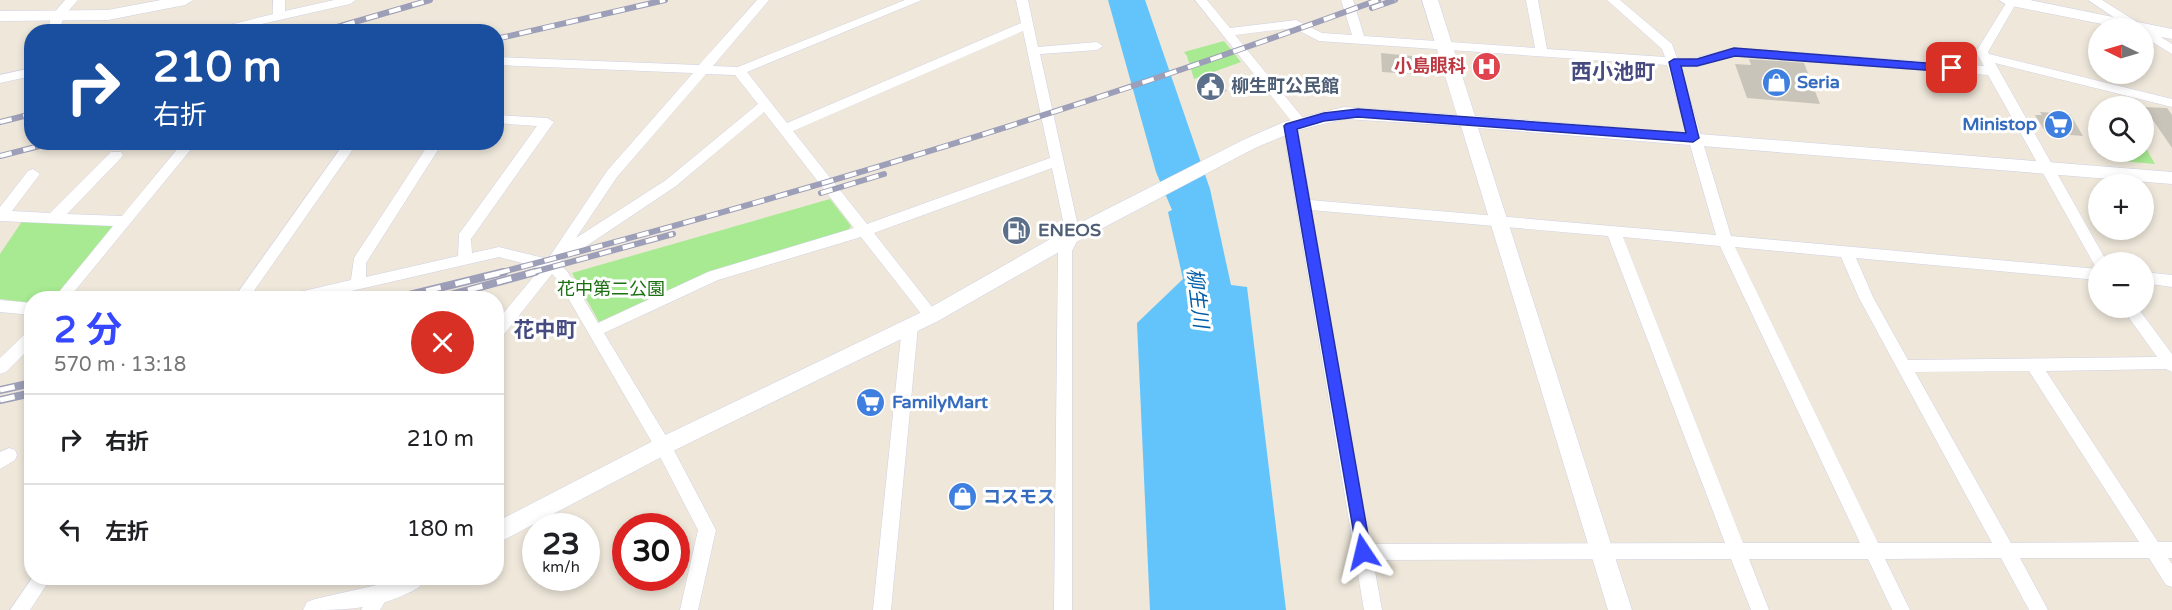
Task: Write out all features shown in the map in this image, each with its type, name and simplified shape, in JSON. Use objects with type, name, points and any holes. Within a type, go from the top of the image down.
[{"type":"street","points":[[55,24],[58,15],[72,0]]},
{"type":"street","points":[[0,16],[108,15],[185,0]]},
{"type":"street","points":[[279,0],[279,15]]},
{"type":"street","points":[[241,24],[350,0]]},
{"type":"street","points":[[504,324],[551,265],[612,174],[763,0]]},
{"type":"street","points":[[504,61],[700,72],[739,71],[916,0]]},
{"type":"street","points":[[1022,0],[1073,235],[1065,251],[1063,610]]},
{"type":"street","points":[[1201,0],[1295,125],[1304,204],[1373,610]]},
{"type":"street","points":[[1347,0],[1347,6],[1358,26],[1358,40]]},
{"type":"street","points":[[1430,0],[1620,610]]},
{"type":"street","points":[[1532,0],[1542,53]]},
{"type":"street","points":[[1613,0],[1668,48],[1725,241],[1901,610]]},
{"type":"street","points":[[2094,0],[2123,18]]},
{"type":"street","points":[[2090,18],[2010,1],[1982,52],[2094,252]]},
{"type":"street","points":[[1227,32],[1296,24],[1319,37],[1674,62],[1697,63],[1734,52],[1992,71]]},
{"type":"street","points":[[784,130],[1027,25]]},
{"type":"street","points":[[2154,31],[2172,34]]},
{"type":"street","points":[[2154,38],[2172,50]]},
{"type":"street","points":[[1034,51],[1097,46]]},
{"type":"street","points":[[1985,57],[2172,103]]},
{"type":"street","points":[[739,71],[866,230],[931,316]]},
{"type":"street","points":[[0,79],[24,74]]},
{"type":"street","points":[[551,265],[574,246],[671,183],[764,105]]},
{"type":"street","points":[[504,530],[663,446],[931,316],[1073,235],[1208,166],[1295,125],[1358,113],[2172,178]]},
{"type":"street","points":[[465,260],[464,237],[547,122],[504,119]]},
{"type":"street","points":[[67,291],[184,150]]},
{"type":"street","points":[[247,291],[346,150]]},
{"type":"street","points":[[358,285],[359,262],[432,150]]},
{"type":"street","points":[[55,217],[116,155]]},
{"type":"street","points":[[594,331],[713,276],[866,230],[1056,161]]},
{"type":"street","points":[[0,216],[33,174]]},
{"type":"street","points":[[1304,204],[2088,273]]},
{"type":"street","points":[[0,216],[125,220]]},
{"type":"street","points":[[1612,231],[1760,610]]},
{"type":"street","points":[[331,291],[499,252],[551,265],[562,275],[663,446],[707,530],[689,610]]},
{"type":"street","points":[[1846,252],[1866,298],[2039,610]]},
{"type":"street","points":[[2154,279],[2172,281]]},
{"type":"street","points":[[0,306],[24,308]]},
{"type":"street","points":[[2137,318],[2171,364]]},
{"type":"street","points":[[882,610],[910,326]]},
{"type":"street","points":[[0,368],[24,344]]},
{"type":"street","points":[[1904,366],[2171,364]]},
{"type":"street","points":[[2034,365],[2172,579]]},
{"type":"street","points":[[1363,552],[1603,554],[1737,550],[1874,552],[2172,550]]},
{"type":"street","points":[[19,610],[37,585]]},
{"type":"street","points":[[315,610],[380,594],[399,585]]},
{"type":"green space","points":[[1224,41],[1241,62],[1194,79],[1184,52]]},
{"type":"green space","name":"花中第二公園","points":[[830,199],[851,226],[848,231],[710,271],[599,322],[572,273]]},
{"type":"green space","points":[[23,220],[111,225],[114,230],[60,291],[24,291],[24,302],[0,299],[0,254]]},
{"type":"water","name":"柳生川","points":[[1108,0],[1145,0],[1210,189],[1231,285],[1247,287],[1286,610],[1150,610],[1137,323],[1183,279],[1168,212],[1172,210],[1156,172]]},
{"type":"building","points":[[1381,53],[1412,56],[1412,74],[1382,72]]},
{"type":"building","name":"Seria","points":[[1749,59],[1804,63],[1820,104],[1747,98],[1735,64],[1751,65]]},
{"type":"building","name":"柳生町公民館","points":[[1213,77],[1227,91],[1210,97],[1197,84]]},
{"type":"building","points":[[2154,107],[2167,108],[2172,115],[2172,148],[2154,122]]},
{"type":"building","name":"Ministop","points":[[2040,112],[2070,114],[2083,136],[2046,133],[2035,115],[2042,115]]},
{"type":"railway","points":[[348,24],[430,0]]},
{"type":"railway","points":[[504,37],[665,0]]},
{"type":"railway","points":[[498,273],[831,181],[1051,113],[1161,77],[1378,0]]},
{"type":"railway","points":[[1372,8],[1395,0]]},
{"type":"railway","points":[[0,122],[24,116]]},
{"type":"railway","points":[[0,156],[24,150]]},
{"type":"railway","points":[[821,193],[884,174]]},
{"type":"railway","points":[[530,273],[673,234]]},
{"type":"railway","points":[[426,291],[504,272]]},
{"type":"railway","points":[[465,291],[535,272]]},
{"type":"railway","points":[[0,390],[24,385]]},
{"type":"railway","points":[[0,400],[24,395]]},
{"type":"place","name":"小島眼科","points":[[1487,66]]},
{"type":"place","name":"Seria","points":[[1776,82]]},
{"type":"place","name":"柳生町公民館","points":[[1210,86]]},
{"type":"place","name":"Ministop","points":[[2058,124]]},
{"type":"place","name":"ENEOS","points":[[1017,230]]},
{"type":"place","name":"FamilyMart","points":[[871,402]]},
{"type":"place","name":"コスモス","points":[[962,497]]},
{"type":"district","name":"西小池町","points":[[1613,72]]},
{"type":"district","name":"花中町","points":[[545,330]]},
{"type":"route","points":[[1363,552],[1290,126],[1344,113],[1358,113],[1693,138],[1674,62],[1697,63],[1734,52],[1952,68]]}]
